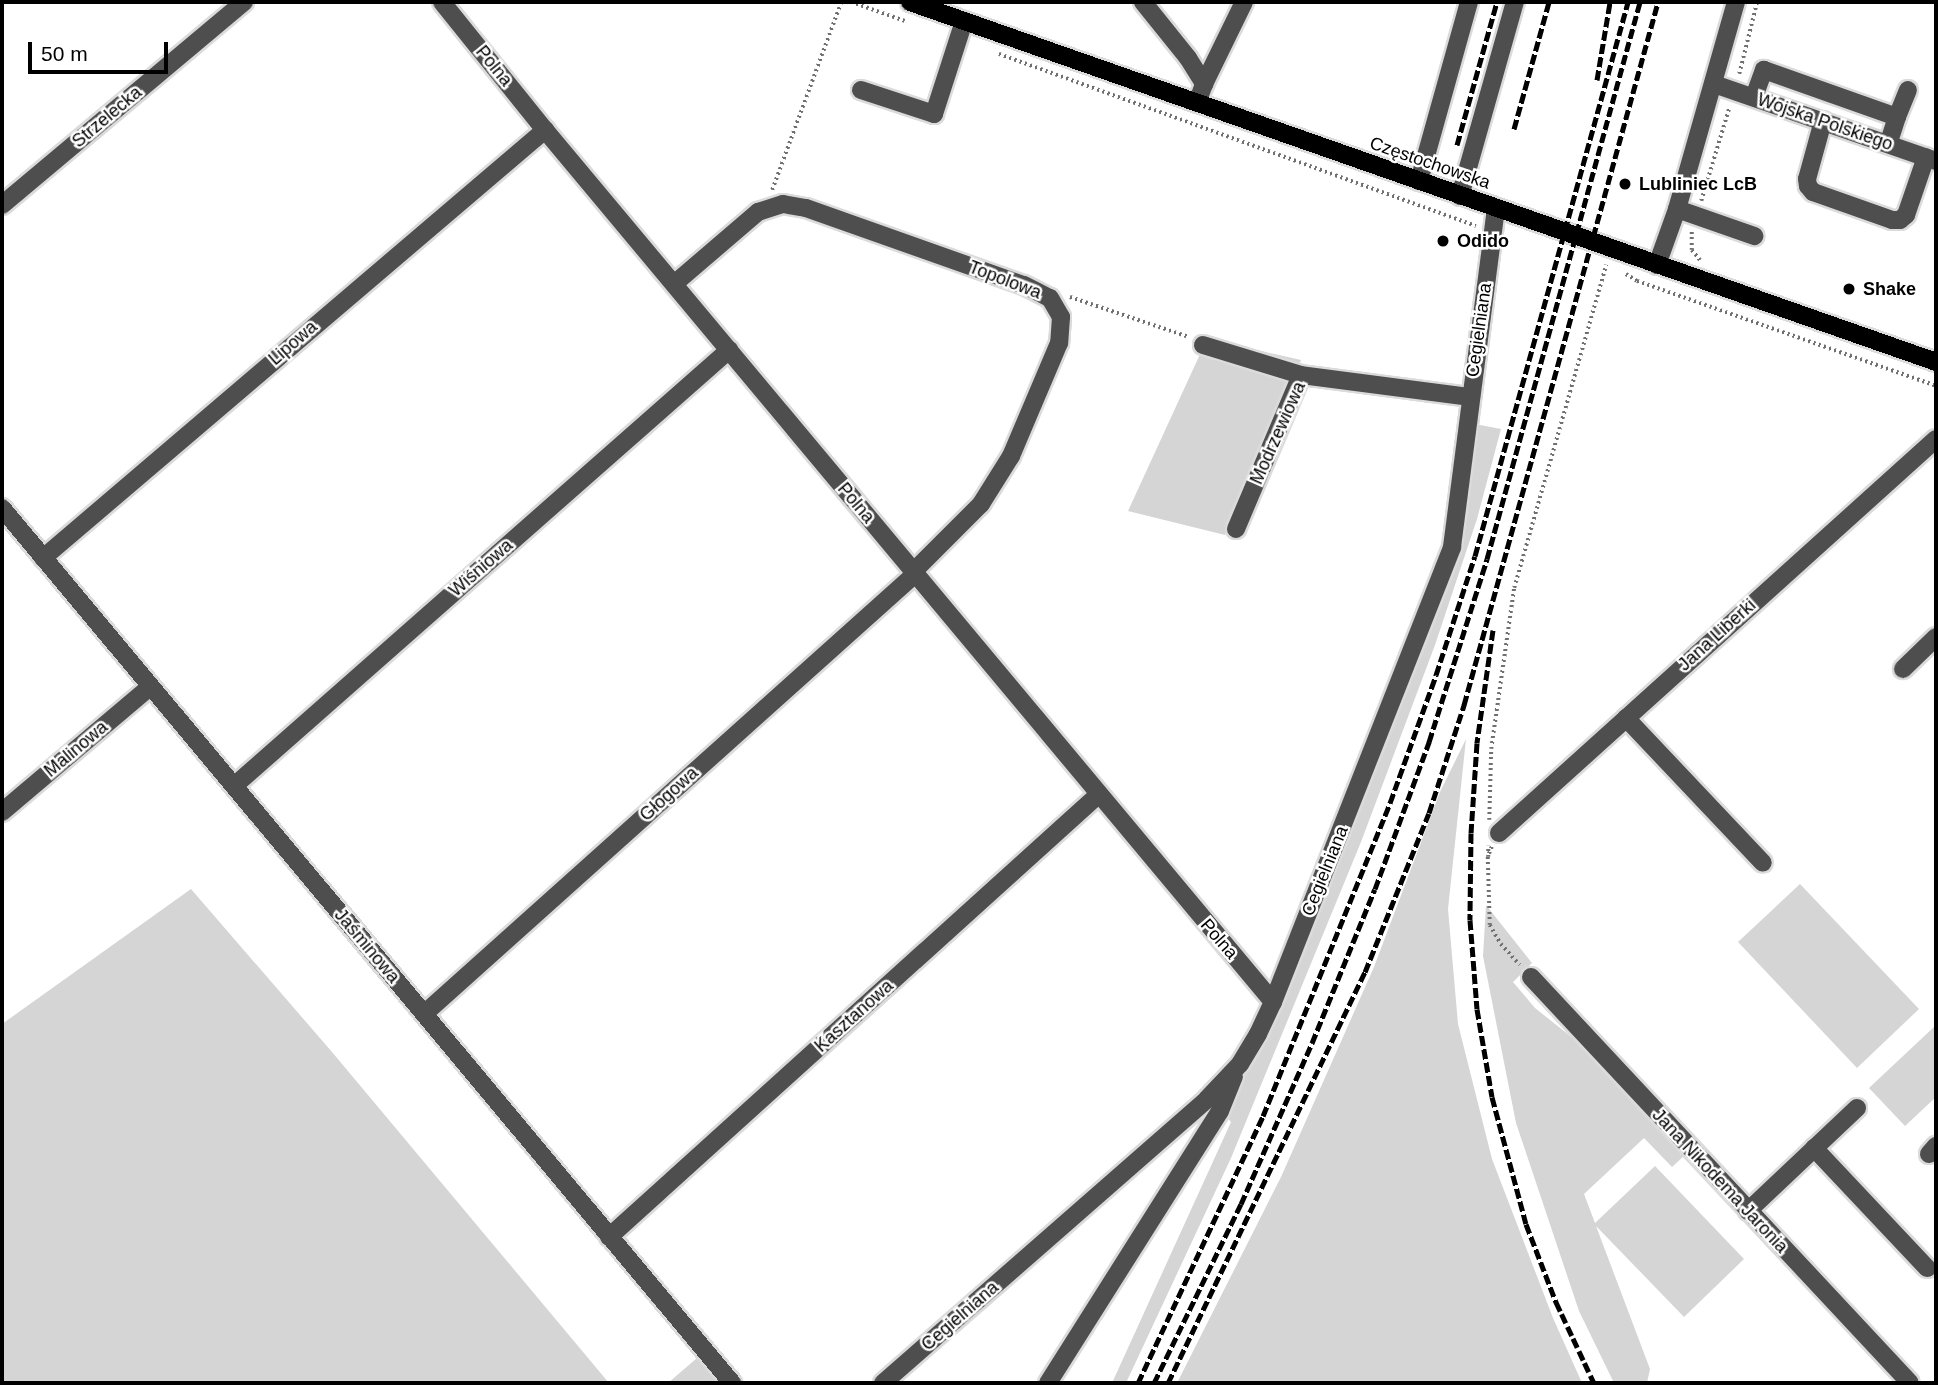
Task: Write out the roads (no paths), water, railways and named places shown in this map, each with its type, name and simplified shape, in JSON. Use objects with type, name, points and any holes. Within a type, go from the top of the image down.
[{"type":"main road","name":"Częstochowska","points":[[910,2],[1936,362]]},
{"type":"street","name":"Strzelecka","points":[[2,205],[244,2]]},
{"type":"street","name":"Polna","points":[[442,2],[545,130],[1273,1002]]},
{"type":"street","points":[[1143,2],[1188,58],[1204,84]]},
{"type":"street","points":[[1197,103],[1244,2]]},
{"type":"street","points":[[1419,181],[1469,2]]},
{"type":"street","points":[[1460,196],[1515,2]]},
{"type":"street","points":[[1657,265],[1677,209],[1736,2]]},
{"type":"street","points":[[861,90],[933,114],[964,21]]},
{"type":"street","points":[[1754,97],[1764,70],[1897,117]]},
{"type":"street","name":"Wojska Polskiego","points":[[1714,84],[1931,159]]},
{"type":"street","points":[[1888,144],[1908,90]]},
{"type":"street","points":[[1823,121],[1807,179],[1808,186],[1813,192],[1892,220],[1900,220],[1906,215],[1931,159]]},
{"type":"street","name":"Lipowa","points":[[43,558],[545,130]]},
{"type":"street","name":"Topolowa","points":[[674,284],[768,207],[783,204],[806,208],[1024,285],[1050,298],[1060,317],[1059,343],[1011,456],[981,504],[914,573]]},
{"type":"street","name":"Cegielniana","points":[[883,1383],[1198,1107],[1240,1064],[1273,1002],[1447,564],[1457,517],[1496,208]]},
{"type":"street","points":[[1677,209],[1754,236]]},
{"type":"street","points":[[1203,345],[1301,375]]},
{"type":"street","name":"Wiśniowa","points":[[234,786],[729,350]]},
{"type":"street","name":"Modrzewiowa","points":[[1236,530],[1301,375],[1471,397]]},
{"type":"street","name":"Jana Liberki","points":[[1492,836],[1936,439]]},
{"type":"street","name":"Jaśminowa","points":[[2,508],[732,1383]]},
{"type":"street","name":"Głogowa","points":[[424,1014],[914,573]]},
{"type":"street","points":[[1903,669],[1936,637]]},
{"type":"street","name":"Malinowa","points":[[2,812],[150,687]]},
{"type":"street","points":[[1626,718],[1763,863]]},
{"type":"street","name":"Kasztanowa","points":[[609,1237],[1098,795]]},
{"type":"street","name":"Jana Nikodema Jaronia","points":[[1531,977],[1910,1383]]},
{"type":"street","points":[[1048,1383],[1220,1111],[1240,1064]]},
{"type":"street","points":[[1748,1211],[1857,1108]]},
{"type":"street","points":[[1814,1148],[1927,1268]]},
{"type":"railway","points":[[1457,145],[1497,2]]},
{"type":"railway","points":[[1514,129],[1549,2]]},
{"type":"railway","points":[[1597,80],[1610,2]]},
{"type":"railway","points":[[1138,1383],[1263,1116],[1390,803],[1436,675],[1475,556],[1628,2]]},
{"type":"railway","points":[[1154,1383],[1241,1204],[1312,1043],[1375,889],[1429,742],[1487,559],[1640,2]]},
{"type":"railway","points":[[1168,1383],[1365,972],[1429,813],[1464,705],[1658,2]]},
{"type":"railway","points":[[1493,630],[1477,743],[1471,833],[1470,920],[1477,1009],[1492,1097],[1526,1224],[1556,1302],[1594,1383]]},
{"type":"place","name":"Lubliniec LcB","points":[[1625,184]]},
{"type":"place","name":"Odido","points":[[1443,241]]},
{"type":"place","name":"Shake","points":[[1849,289]]}]
